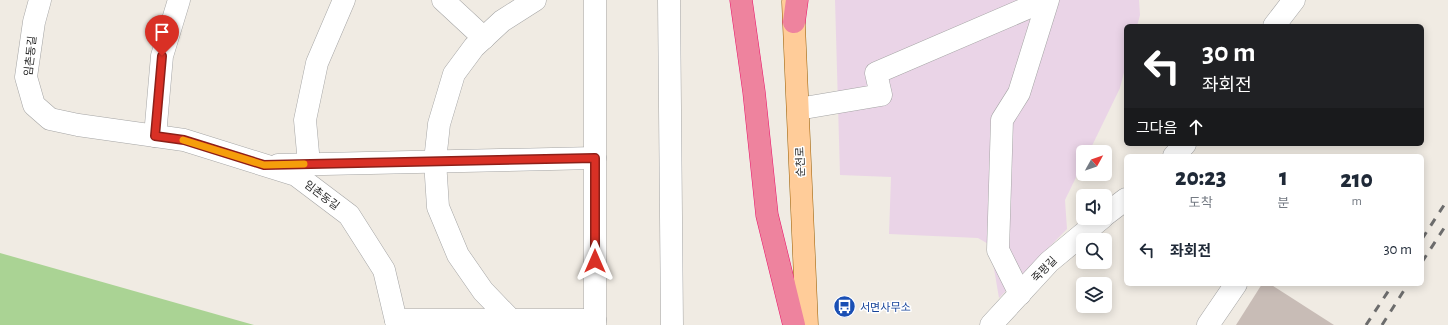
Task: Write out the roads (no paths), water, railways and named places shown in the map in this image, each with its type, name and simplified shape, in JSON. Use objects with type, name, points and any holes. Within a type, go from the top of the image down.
[{"type":"highway","points":[[741,0],[754,92],[767,215],[794,325]]},
{"type":"highway","points":[[794,22],[797,0]]},
{"type":"main road","name":"순천로","points":[[793,0],[807,325]]},
{"type":"street","name":"임촌동길","points":[[40,0],[34,22],[26,77],[34,105],[50,119],[78,125],[184,140],[296,175],[349,215],[384,270],[396,322]]},
{"type":"street","points":[[155,136],[162,56],[179,0]]},
{"type":"street","name":"임촌동길","points":[[308,164],[305,120],[317,63],[344,0]]},
{"type":"street","points":[[443,0],[484,38]]},
{"type":"street","points":[[512,320],[483,291],[458,255],[438,207],[436,161],[439,124],[454,74],[474,47],[502,21],[535,0]]},
{"type":"street","points":[[396,322],[512,320],[595,322],[595,0]]},
{"type":"street","points":[[669,0],[672,325]]},
{"type":"street","points":[[798,109],[881,95],[876,73],[1047,0]]},
{"type":"street","points":[[1020,294],[998,250],[1002,120],[1019,93],[1047,0]]},
{"type":"street","points":[[1276,24],[1294,0]]},
{"type":"street","points":[[1176,154],[1183,146]]},
{"type":"street","points":[[264,165],[595,158]]},
{"type":"street","points":[[1112,210],[1124,201]]},
{"type":"street","name":"죽평길","points":[[991,325],[1049,262],[1094,225]]},
{"type":"street","points":[[1208,325],[1235,286]]},
{"type":"railway","points":[[1424,236],[1448,199]]},
{"type":"railway","points":[[1424,259],[1448,222]]},
{"type":"railway","points":[[1366,325],[1392,286]]},
{"type":"railway","points":[[1382,325],[1407,286]]},
{"type":"place","name":"서면사무소","points":[[845,307]]}]
